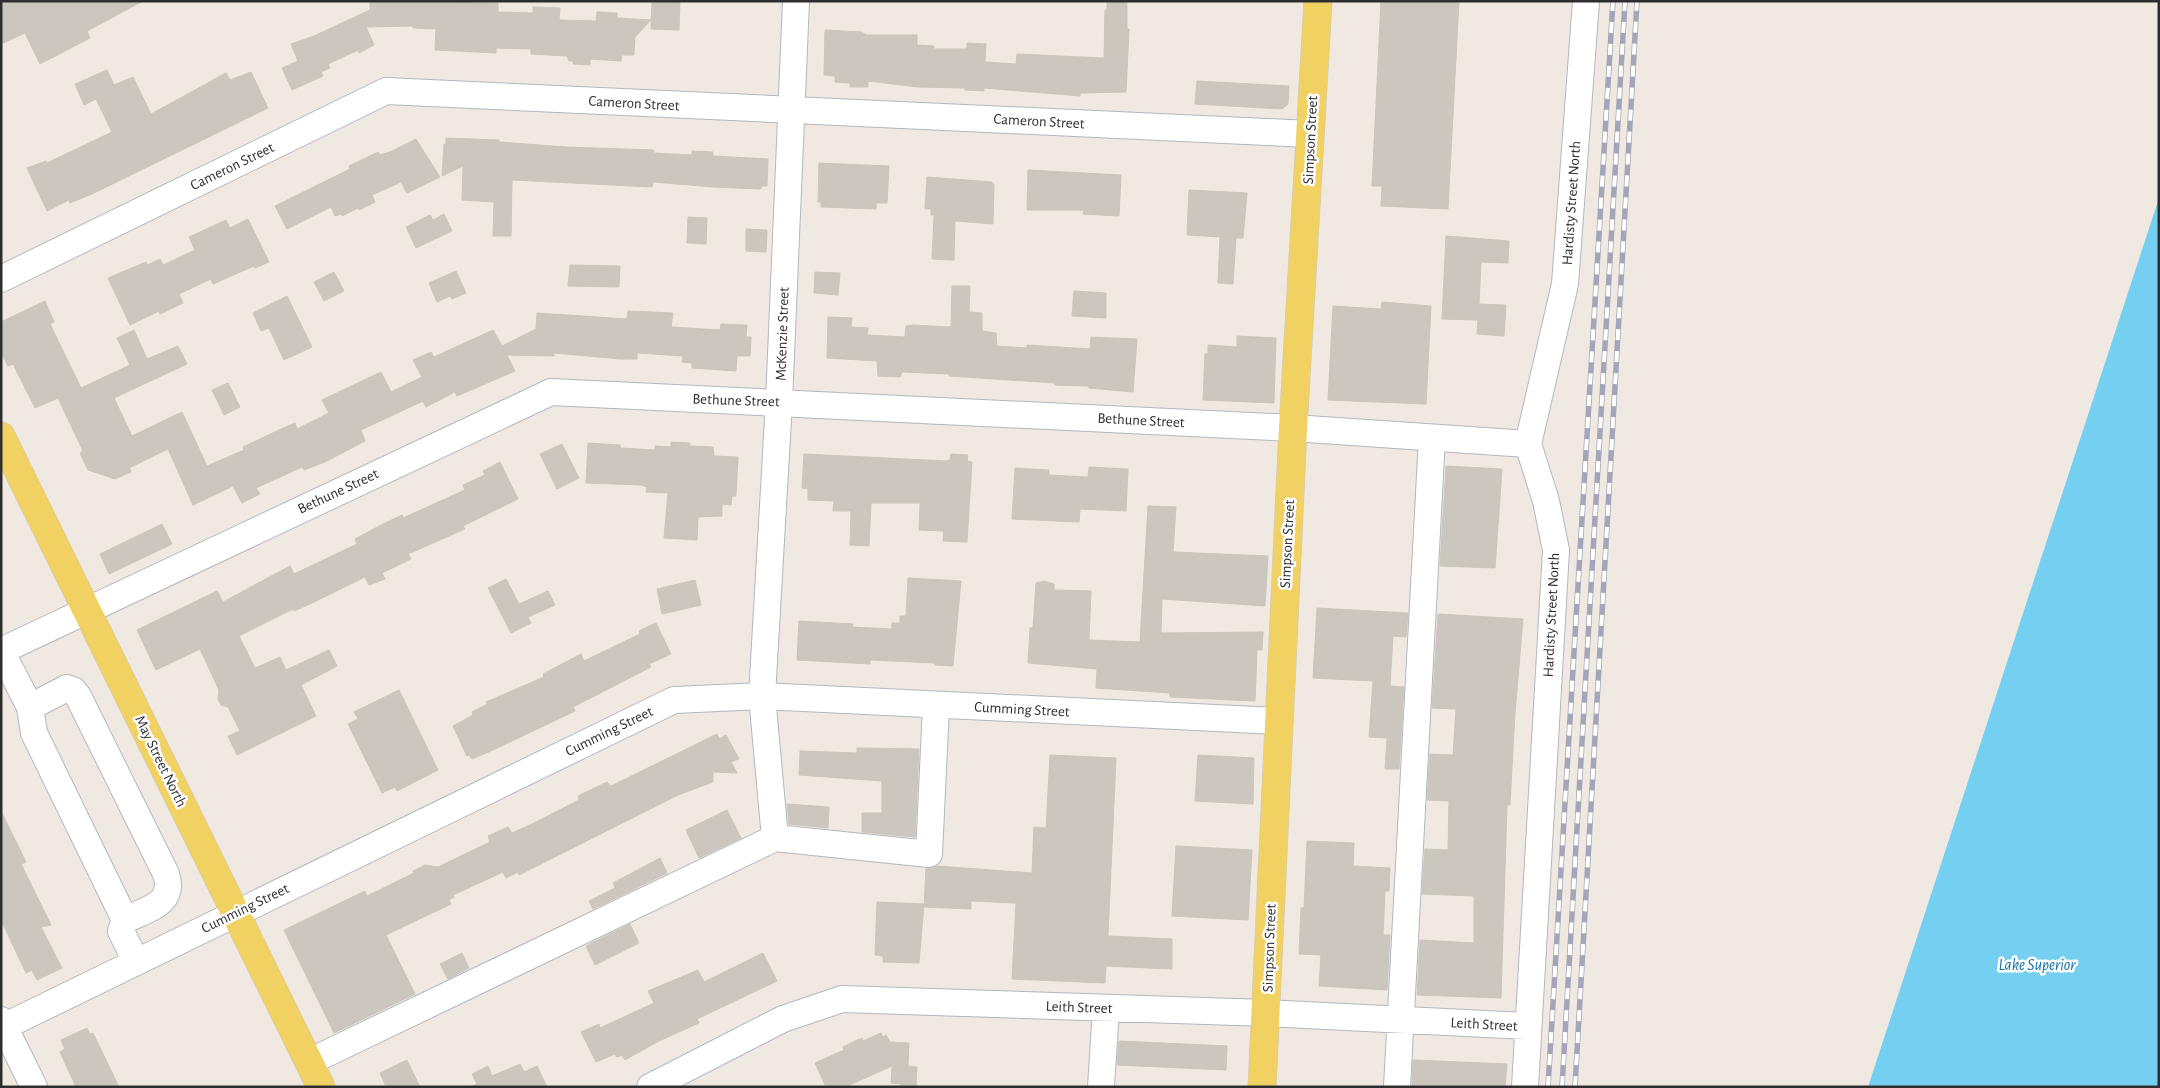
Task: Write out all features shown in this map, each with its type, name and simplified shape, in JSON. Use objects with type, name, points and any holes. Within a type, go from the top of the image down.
[{"type":"main road","name":"Simpson Street","points":[[1262,1087],[1293,428],[1318,1]]},
{"type":"main road","name":"May Street North","points":[[1,436],[321,1087]]},
{"type":"street","name":"McKenzie Street","points":[[775,838],[762,696],[779,402],[796,1]]},
{"type":"street","name":"Hardisty Street North","points":[[1525,1087],[1556,550],[1546,501],[1528,444],[1565,284],[1586,1]]},
{"type":"street","name":"Cameron Street","points":[[1,279],[386,92],[1310,134]]},
{"type":"street","name":"Bethune Street","points":[[1,651],[86,609],[551,392],[1293,428],[1528,444]]},
{"type":"street","points":[[1397,1087],[1432,438]]},
{"type":"street","points":[[1,651],[30,707],[34,732],[125,920]]},
{"type":"street","points":[[30,707],[67,688],[73,690],[78,696],[166,874],[170,886],[167,895],[160,903],[125,920],[121,931],[136,962]]},
{"type":"street","name":"Cumming Street","points":[[2,1025],[136,962],[674,700],[762,696],[936,706],[1278,721]]},
{"type":"street","points":[[309,1062],[775,838],[929,854],[936,706]]},
{"type":"street","name":"Leith Street","points":[[650,1087],[783,1019],[842,999],[1266,1013],[1528,1026]]},
{"type":"street","points":[[1101,1087],[1106,1008]]},
{"type":"street","points":[[2,1025],[34,1087]]},
{"type":"water","name":"Lake Superior","points":[[2159,198],[2159,1087],[1868,1087]]},
{"type":"building","points":[[1,1],[143,1],[87,31],[90,38],[40,64],[25,33],[1,44]]},
{"type":"building","points":[[370,1],[498,3],[498,12],[533,13],[533,7],[560,8],[559,20],[596,21],[597,12],[617,13],[617,18],[651,20],[635,37],[634,55],[622,55],[621,61],[590,59],[590,65],[573,64],[573,61],[569,61],[567,56],[531,54],[531,49],[496,48],[496,53],[435,50],[436,29],[413,28],[413,26],[366,27],[374,45],[359,53],[358,50],[328,64],[330,68],[321,72],[323,76],[292,90],[282,68],[298,61],[291,44],[314,36],[370,10]]},
{"type":"building","points":[[652,1],[680,1],[679,30],[651,29]]},
{"type":"building","points":[[1107,1],[1127,1],[1127,29],[1129,29],[1126,92],[1080,93],[1080,96],[984,88],[984,91],[965,90],[965,88],[918,87],[868,81],[868,87],[850,87],[850,83],[835,82],[835,76],[824,75],[825,30],[861,32],[867,35],[917,35],[917,45],[934,46],[934,49],[967,49],[967,43],[986,44],[985,62],[1016,64],[1017,54],[1104,58],[1105,10],[1107,10]]},
{"type":"building","points":[[1381,1],[1459,1],[1448,209],[1381,206],[1382,186],[1372,186]]},
{"type":"building","points":[[107,70],[114,85],[133,77],[151,114],[226,73],[230,80],[251,72],[268,108],[92,194],[70,203],[69,200],[47,211],[27,168],[46,161],[47,163],[112,132],[96,99],[84,105],[75,84]]},
{"type":"building","points":[[1197,81],[1289,86],[1288,104],[1282,109],[1195,104]]},
{"type":"building","points":[[446,138],[499,140],[499,142],[566,147],[654,150],[654,153],[692,155],[692,151],[713,152],[713,156],[768,159],[767,186],[762,186],[761,189],[653,182],[652,187],[512,180],[511,236],[493,236],[494,202],[462,200],[463,166],[442,176]]},
{"type":"building","points":[[416,139],[440,177],[407,193],[401,182],[372,195],[375,202],[359,210],[358,208],[342,216],[341,214],[335,216],[331,207],[287,229],[275,206],[350,169],[349,166],[378,152],[380,155],[390,152]]},
{"type":"building","points":[[819,163],[889,166],[887,203],[876,203],[876,209],[821,207],[821,202],[818,202]]},
{"type":"building","points":[[1028,170],[1121,175],[1119,216],[1083,214],[1084,210],[1027,210]]},
{"type":"building","points":[[927,177],[992,182],[994,184],[993,224],[955,221],[954,260],[932,259],[934,215],[931,215],[931,209],[925,209]]},
{"type":"building","points":[[1189,190],[1247,193],[1243,238],[1236,238],[1233,284],[1218,283],[1220,237],[1187,235]]},
{"type":"building","points":[[444,214],[452,231],[416,248],[406,227],[430,215],[433,220]]},
{"type":"building","points":[[688,217],[707,218],[706,244],[687,243]]},
{"type":"building","points":[[248,219],[269,262],[255,268],[254,266],[213,284],[211,279],[179,294],[183,303],[160,314],[159,311],[130,325],[108,278],[146,262],[147,265],[160,259],[163,265],[195,250],[189,237],[226,220],[230,228]]},
{"type":"building","points":[[746,229],[767,230],[766,252],[746,251]]},
{"type":"building","points":[[1446,236],[1509,241],[1508,263],[1481,262],[1479,304],[1506,305],[1504,336],[1477,334],[1478,320],[1442,319]]},
{"type":"building","points":[[570,265],[620,266],[619,287],[568,286]]},
{"type":"building","points":[[456,271],[466,293],[452,299],[450,296],[437,302],[429,283]]},
{"type":"building","points":[[334,272],[344,291],[324,301],[314,282]]},
{"type":"building","points":[[815,272],[840,273],[838,295],[814,293]]},
{"type":"building","points":[[952,286],[970,286],[969,312],[982,313],[982,331],[996,333],[997,346],[1027,348],[1027,345],[1090,349],[1091,337],[1137,339],[1133,392],[1089,388],[1089,386],[1055,385],[1055,383],[949,376],[949,374],[902,372],[900,377],[878,376],[877,361],[827,358],[828,317],[852,318],[851,327],[868,328],[867,335],[905,337],[906,326],[913,325],[951,327]]},
{"type":"building","points":[[1074,291],[1106,293],[1106,318],[1072,316]]},
{"type":"building","points":[[287,296],[312,347],[284,360],[269,328],[261,331],[253,313]]},
{"type":"building","points":[[45,301],[54,322],[50,324],[81,388],[130,365],[117,338],[134,330],[147,359],[178,346],[187,364],[114,398],[132,436],[182,412],[207,466],[244,450],[243,447],[281,429],[295,423],[297,429],[329,413],[322,400],[381,372],[391,392],[422,377],[413,360],[431,352],[434,357],[493,330],[502,346],[536,329],[537,313],[627,319],[628,311],[673,313],[671,327],[720,330],[721,324],[747,325],[746,337],[751,337],[750,356],[737,356],[736,371],[692,368],[692,363],[682,362],[683,356],[637,353],[637,359],[621,359],[554,353],[554,356],[507,355],[515,371],[457,396],[455,392],[426,407],[423,401],[361,430],[365,441],[325,462],[304,470],[302,467],[256,488],[260,494],[242,503],[233,486],[193,505],[168,449],[129,468],[131,472],[115,479],[88,470],[80,453],[83,451],[58,398],[35,408],[13,364],[8,366],[1,352],[1,322]]},
{"type":"building","points":[[1382,302],[1431,306],[1426,404],[1328,400],[1333,306],[1381,309]]},
{"type":"building","points":[[1237,336],[1276,338],[1274,403],[1203,400],[1205,354],[1208,354],[1208,345],[1237,347]]},
{"type":"building","points":[[228,383],[240,407],[224,415],[212,390]]},
{"type":"building","points":[[671,442],[690,443],[690,446],[713,447],[714,456],[738,457],[736,496],[732,496],[731,505],[722,504],[722,516],[698,517],[697,540],[664,538],[668,493],[646,492],[647,487],[641,485],[586,483],[588,443],[620,445],[620,448],[655,450],[655,446],[671,447]]},
{"type":"building","points":[[562,444],[579,478],[557,489],[540,454]]},
{"type":"building","points":[[804,454],[946,461],[950,460],[951,454],[968,455],[967,461],[972,462],[967,542],[943,541],[944,531],[919,530],[920,503],[871,503],[869,546],[850,545],[851,511],[833,511],[834,501],[808,500],[808,489],[802,488]]},
{"type":"building","points":[[500,462],[518,499],[463,526],[465,529],[408,554],[411,559],[382,573],[385,579],[369,585],[365,577],[310,604],[294,611],[293,609],[239,636],[255,668],[280,657],[286,670],[329,650],[337,666],[301,685],[316,716],[237,755],[228,736],[240,731],[228,707],[221,705],[218,699],[219,690],[200,649],[156,670],[137,630],[217,591],[223,602],[290,566],[294,574],[357,544],[355,539],[383,524],[402,515],[403,518],[465,490],[463,485],[485,475],[483,471]]},
{"type":"building","points":[[1446,466],[1502,469],[1495,568],[1440,566]]},
{"type":"building","points":[[1089,467],[1128,469],[1126,511],[1080,509],[1079,522],[1012,519],[1015,468],[1049,470],[1049,475],[1088,477]]},
{"type":"building","points":[[1148,506],[1176,507],[1173,552],[1268,556],[1265,606],[1162,599],[1161,633],[1263,632],[1262,650],[1257,650],[1255,701],[1170,697],[1170,693],[1096,688],[1097,669],[1028,663],[1036,583],[1044,581],[1054,584],[1054,590],[1091,591],[1089,640],[1140,642]]},
{"type":"building","points":[[162,524],[172,544],[109,574],[100,554]]},
{"type":"building","points":[[908,578],[961,581],[953,666],[935,665],[935,663],[870,660],[870,664],[797,660],[799,621],[853,624],[852,627],[892,629],[892,623],[900,623],[900,616],[906,616]]},
{"type":"building","points":[[506,579],[519,604],[548,591],[555,605],[528,617],[531,623],[511,633],[488,588]]},
{"type":"building","points":[[695,580],[701,605],[662,614],[657,589]]},
{"type":"building","points":[[1317,608],[1408,613],[1406,637],[1393,636],[1390,686],[1404,687],[1399,769],[1385,769],[1387,738],[1369,737],[1373,681],[1313,678]]},
{"type":"building","points":[[1438,614],[1523,619],[1510,805],[1507,805],[1501,998],[1417,995],[1420,940],[1474,943],[1474,896],[1422,894],[1425,849],[1448,850],[1449,801],[1427,800],[1430,754],[1453,755],[1456,709],[1432,708]]},
{"type":"building","points":[[656,623],[671,654],[649,664],[651,667],[573,707],[575,711],[472,759],[469,755],[467,756],[453,726],[473,715],[472,712],[487,704],[486,702],[544,677],[543,674],[581,654],[584,661],[640,634],[639,631]]},
{"type":"building","points":[[399,690],[438,770],[397,791],[395,787],[382,793],[348,724],[358,719],[354,712]]},
{"type":"building","points":[[717,734],[719,739],[726,735],[739,759],[731,762],[737,773],[713,772],[713,782],[678,795],[519,875],[518,872],[506,878],[503,872],[453,895],[454,897],[449,900],[451,904],[386,935],[415,994],[334,1033],[284,930],[365,891],[367,896],[414,873],[413,871],[425,865],[438,867],[490,842],[488,836],[508,827],[512,833],[579,800],[578,796],[607,782],[611,786]]},
{"type":"building","points":[[857,748],[919,749],[915,837],[862,832],[862,813],[882,813],[882,781],[799,775],[800,751],[857,753]]},
{"type":"building","points":[[1050,755],[1116,758],[1108,936],[1172,939],[1172,969],[1106,966],[1105,983],[1012,979],[1016,903],[971,901],[971,909],[924,907],[926,869],[937,866],[1032,873],[1034,827],[1046,828]]},
{"type":"building","points":[[1198,755],[1254,758],[1253,804],[1195,801]]},
{"type":"building","points":[[787,804],[829,807],[828,828],[789,824]]},
{"type":"building","points":[[727,810],[741,838],[699,858],[686,830]]},
{"type":"building","points":[[1,811],[26,862],[21,864],[51,925],[41,927],[62,968],[37,980],[32,970],[26,973],[1,920]]},
{"type":"building","points":[[1307,841],[1354,843],[1353,866],[1390,868],[1389,891],[1385,891],[1383,935],[1390,935],[1387,990],[1319,986],[1321,955],[1299,954],[1301,908],[1304,908]]},
{"type":"building","points":[[1176,846],[1252,850],[1248,920],[1172,916]]},
{"type":"building","points":[[660,858],[667,873],[593,909],[589,901],[615,888],[613,883]]},
{"type":"building","points":[[877,902],[924,904],[919,963],[883,962],[883,956],[875,955]]},
{"type":"building","points":[[630,924],[639,943],[595,965],[586,946]]},
{"type":"building","points":[[462,953],[469,968],[448,979],[440,964]]},
{"type":"building","points":[[763,953],[777,981],[697,1019],[699,1023],[659,1041],[625,1060],[622,1055],[617,1057],[615,1054],[596,1062],[581,1032],[599,1024],[600,1028],[654,1003],[648,991],[698,970],[704,982]]},
{"type":"building","points":[[87,1028],[90,1034],[93,1033],[119,1087],[76,1087],[60,1052],[65,1049],[61,1040]]},
{"type":"building","points":[[881,1033],[883,1037],[886,1035],[890,1042],[909,1043],[908,1066],[917,1067],[916,1087],[901,1087],[901,1084],[891,1083],[892,1066],[845,1087],[826,1087],[815,1063],[844,1050],[843,1047],[857,1040],[862,1038],[863,1041]]},
{"type":"building","points":[[1119,1041],[1227,1046],[1226,1070],[1117,1065]]},
{"type":"building","points":[[407,1060],[420,1087],[386,1087],[380,1073]]},
{"type":"building","points":[[1413,1060],[1507,1064],[1505,1087],[1412,1087]]},
{"type":"building","points":[[520,1064],[524,1072],[537,1066],[547,1087],[470,1087],[477,1084],[472,1074],[488,1066],[492,1076]]},
{"type":"railway","points":[[1548,1087],[1613,1]]},
{"type":"railway","points":[[1562,1087],[1625,1]]},
{"type":"railway","points":[[1575,1087],[1637,1]]}]
